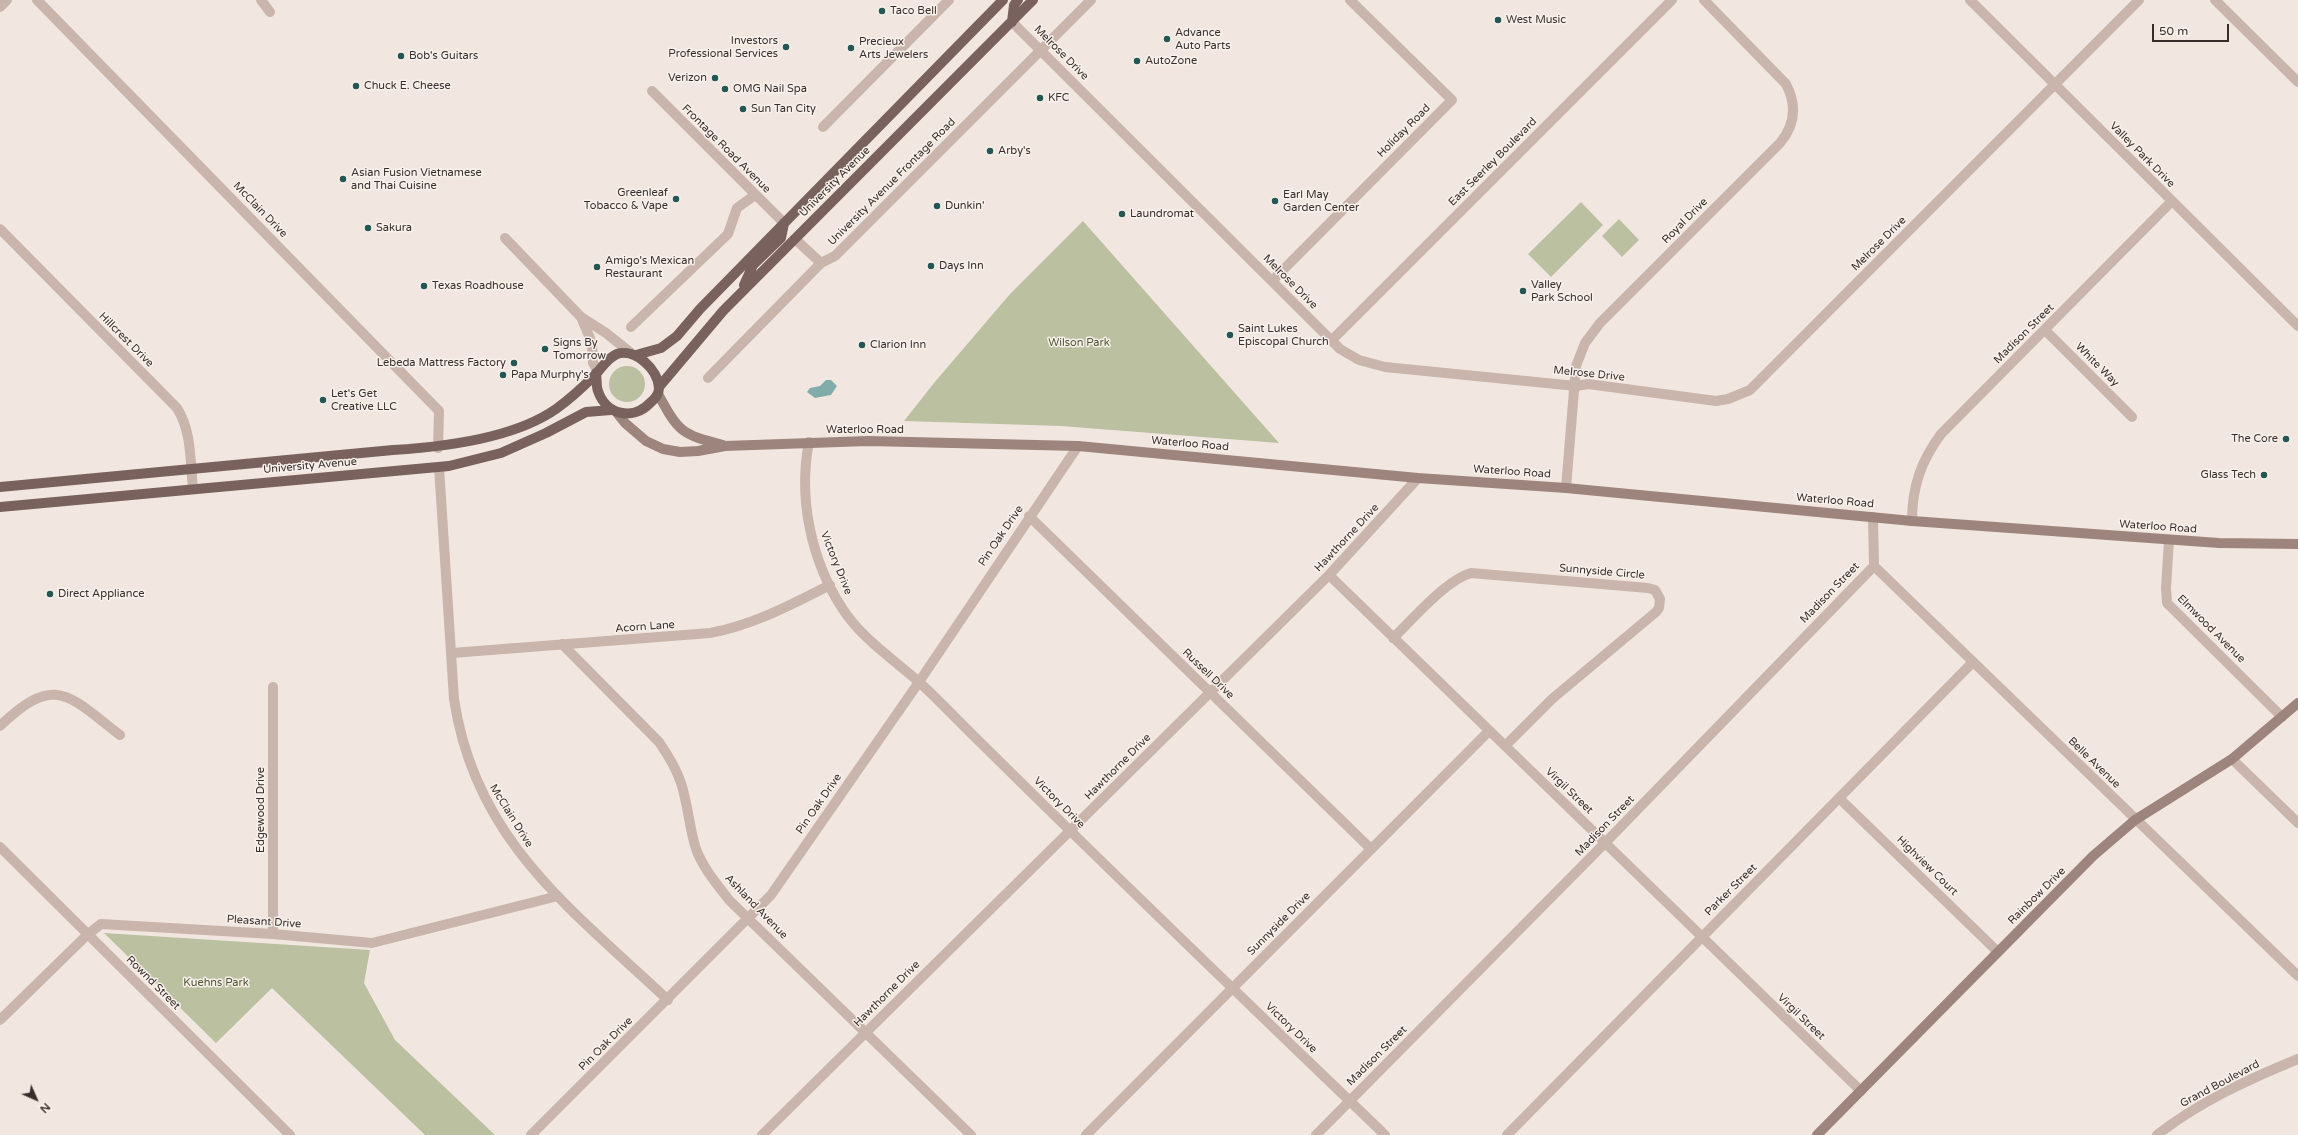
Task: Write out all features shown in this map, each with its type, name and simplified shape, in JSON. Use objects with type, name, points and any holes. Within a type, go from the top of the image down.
[{"type":"main road","name":"University Avenue","points":[[633,354],[661,348],[677,336],[700,309],[1003,0]]},
{"type":"main road","points":[[1012,22],[1014,4],[1018,0]]},
{"type":"main road","name":"University Avenue","points":[[658,390],[739,294],[1034,0]]},
{"type":"main road","points":[[739,294],[754,266],[781,238],[784,223]]},
{"type":"main road","points":[[617,354],[633,354],[651,369],[658,390],[646,408],[638,413],[628,415],[614,411],[602,400],[597,390],[597,372],[608,359],[617,354]]},
{"type":"main road","name":"University Avenue","points":[[0,488],[438,448],[472,442],[519,427],[555,410],[597,372]]},
{"type":"main road","name":"Waterloo Road","points":[[658,390],[680,430],[694,437],[725,446]]},
{"type":"main road","name":"University Avenue","points":[[0,507],[439,467],[501,452],[546,433],[586,412],[614,411]]},
{"type":"main road","name":"Waterloo Road","points":[[614,411],[625,423],[646,441],[663,449],[680,452],[698,451],[725,446],[868,440],[1078,446],[1418,478],[1566,488],[1912,521],[2168,540],[2298,544]]},
{"type":"main road","name":"Rainbow Drive","points":[[1817,1135],[2094,856],[2135,820],[2232,759],[2298,703]]},
{"type":"street","points":[[0,7],[7,0]]},
{"type":"street","name":"McClain Drive","points":[[37,0],[439,411],[438,448]]},
{"type":"street","points":[[261,0],[270,12]]},
{"type":"street","points":[[823,127],[949,0]]},
{"type":"street","name":"University Avenue Frontage Road","points":[[708,378],[821,263],[836,256],[1091,0]]},
{"type":"street","name":"Holiday Road","points":[[1272,281],[1452,100],[1350,0]]},
{"type":"street","name":"East Seerley Boulevard","points":[[1331,341],[1672,0]]},
{"type":"street","name":"Royal Drive","points":[[1566,488],[1576,386],[1576,366],[1591,332],[1780,143],[1791,124],[1793,101],[1786,84],[1704,0]]},
{"type":"street","name":"Valley Park Drive","points":[[1970,0],[2298,326]]},
{"type":"street","name":"Melrose Drive","points":[[1012,22],[1331,341],[1340,349],[1359,360],[1385,367],[1576,386],[1588,384],[1704,400],[1728,399],[1750,390],[2139,0]]},
{"type":"street","points":[[2215,0],[2298,82]]},
{"type":"street","name":"Frontage Road Avenue","points":[[652,91],[784,223]]},
{"type":"street","points":[[632,327],[728,234],[736,208],[755,195]]},
{"type":"street","name":"Madison Street","points":[[1912,521],[1915,485],[1924,460],[1941,434],[2172,201]]},
{"type":"street","name":"Hillcrest Drive","points":[[0,229],[177,408],[184,419],[188,434],[194,489]]},
{"type":"street","points":[[505,238],[581,317],[606,333],[633,354]]},
{"type":"street","points":[[795,239],[821,263]]},
{"type":"street","points":[[581,317],[592,344],[593,363],[597,372]]},
{"type":"street","name":"White Way","points":[[2045,330],[2132,417]]},
{"type":"street","name":"Victory Drive","points":[[809,442],[806,457],[807,512],[815,551],[840,606],[864,636],[918,682],[1385,1135]]},
{"type":"street","name":"Pin Oak Drive","points":[[531,1135],[749,919],[771,895],[1078,446]]},
{"type":"street","name":"McClain Drive","points":[[439,467],[454,699],[458,726],[473,774],[490,808],[519,853],[558,896],[668,1000]]},
{"type":"street","name":"Hawthorne Drive","points":[[762,1135],[1329,576],[1418,478]]},
{"type":"street","name":"Russell Drive","points":[[1029,516],[1371,849]]},
{"type":"street","name":"Madison Street","points":[[1316,1135],[1605,843],[1874,566],[1872,517]]},
{"type":"street","name":"Elmwood Avenue","points":[[2168,540],[2166,588],[2168,603],[2282,717]]},
{"type":"street","name":"Belle Avenue","points":[[1874,566],[2298,976]]},
{"type":"street","name":"Sunnyside Circle","points":[[1393,638],[1450,584],[1463,575],[1471,573],[1648,588],[1658,593],[1661,604],[1656,612],[1552,699],[1505,746]]},
{"type":"street","name":"Virgil Street","points":[[1329,576],[1861,1091]]},
{"type":"street","name":"Acorn Lane","points":[[452,653],[685,636],[729,630],[775,613],[830,585]]},
{"type":"street","name":"Ashland Avenue","points":[[562,644],[659,742],[666,752],[682,784],[690,828],[704,866],[729,900],[971,1135]]},
{"type":"street","name":"Parker Street","points":[[1507,1135],[1973,662]]},
{"type":"street","name":"Edgewood Drive","points":[[273,687],[273,934]]},
{"type":"street","points":[[0,726],[20,707],[35,698],[48,694],[60,695],[74,700],[120,735]]},
{"type":"street","name":"Sunnyside Drive","points":[[1086,1135],[1489,731]]},
{"type":"street","points":[[2232,759],[2298,823]]},
{"type":"street","name":"Highview Court","points":[[1839,798],[1998,952]]},
{"type":"street","name":"Rownd Street","points":[[0,847],[290,1135]]},
{"type":"street","name":"Pleasant Drive","points":[[0,1020],[87,935],[101,924],[273,934],[372,943],[558,896]]},
{"type":"street","name":"Grand Boulevard","points":[[2157,1135],[2215,1097],[2247,1081],[2298,1059]]},
{"type":"green space","points":[[1581,202],[1603,225],[1551,277],[1528,254]]},
{"type":"green space","points":[[1619,219],[1639,240],[1622,257],[1602,236]]},
{"type":"green space","name":"Wilson Park","points":[[1083,221],[1279,443],[1061,426],[904,421],[934,383],[1010,294]]},
{"type":"green space","points":[[627,366],[637,369],[642,374],[645,384],[642,394],[637,399],[627,402],[617,399],[612,394],[609,384],[612,374],[617,369]]},
{"type":"green space","name":"Kuehns Park","points":[[104,933],[370,950],[364,983],[395,1040],[495,1135],[425,1135],[272,988],[216,1043]]},
{"type":"water","points":[[826,380],[831,380],[837,386],[831,395],[815,398],[807,392],[810,388],[820,386]]},
{"type":"place","name":"Taco Bell","points":[[882,11]]},
{"type":"place","name":"West Music","points":[[1498,20]]},
{"type":"place","name":"Advance Auto Parts","points":[[1167,39]]},
{"type":"place","name":"Investors Professional Services","points":[[786,47]]},
{"type":"place","name":"Precieux Arts Jewelers","points":[[851,48]]},
{"type":"place","name":"Bob's Guitars","points":[[401,56]]},
{"type":"place","name":"AutoZone","points":[[1137,61]]},
{"type":"place","name":"Verizon","points":[[715,78]]},
{"type":"place","name":"Chuck E. Cheese","points":[[356,86]]},
{"type":"place","name":"OMG Nail Spa","points":[[725,89]]},
{"type":"place","name":"KFC","points":[[1040,98]]},
{"type":"place","name":"Sun Tan City","points":[[743,109]]},
{"type":"place","name":"Arby's","points":[[990,151]]},
{"type":"place","name":"Asian Fusion Vietnamese and Thai Cuisine","points":[[343,179]]},
{"type":"place","name":"Greenleaf Tobacco & Vape","points":[[676,199]]},
{"type":"place","name":"Earl May Garden Center","points":[[1275,201]]},
{"type":"place","name":"Dunkin'","points":[[937,206]]},
{"type":"place","name":"Laundromat","points":[[1122,214]]},
{"type":"place","name":"Sakura","points":[[368,228]]},
{"type":"place","name":"Days Inn","points":[[931,266]]},
{"type":"place","name":"Amigo's Mexican Restaurant","points":[[597,267]]},
{"type":"place","name":"Texas Roadhouse","points":[[424,286]]},
{"type":"place","name":"Valley Park School","points":[[1523,291]]},
{"type":"place","name":"Saint Lukes Episcopal Church","points":[[1230,335]]},
{"type":"place","name":"Clarion Inn","points":[[862,345]]},
{"type":"place","name":"Signs By Tomorrow","points":[[545,349]]},
{"type":"place","name":"Lebeda Mattress Factory","points":[[514,363]]},
{"type":"place","name":"Papa Murphy's","points":[[503,375]]},
{"type":"place","name":"Let's Get Creative LLC","points":[[323,400]]},
{"type":"place","name":"The Core","points":[[2286,439]]},
{"type":"place","name":"Glass Tech","points":[[2264,475]]},
{"type":"place","name":"Direct Appliance","points":[[50,594]]}]
